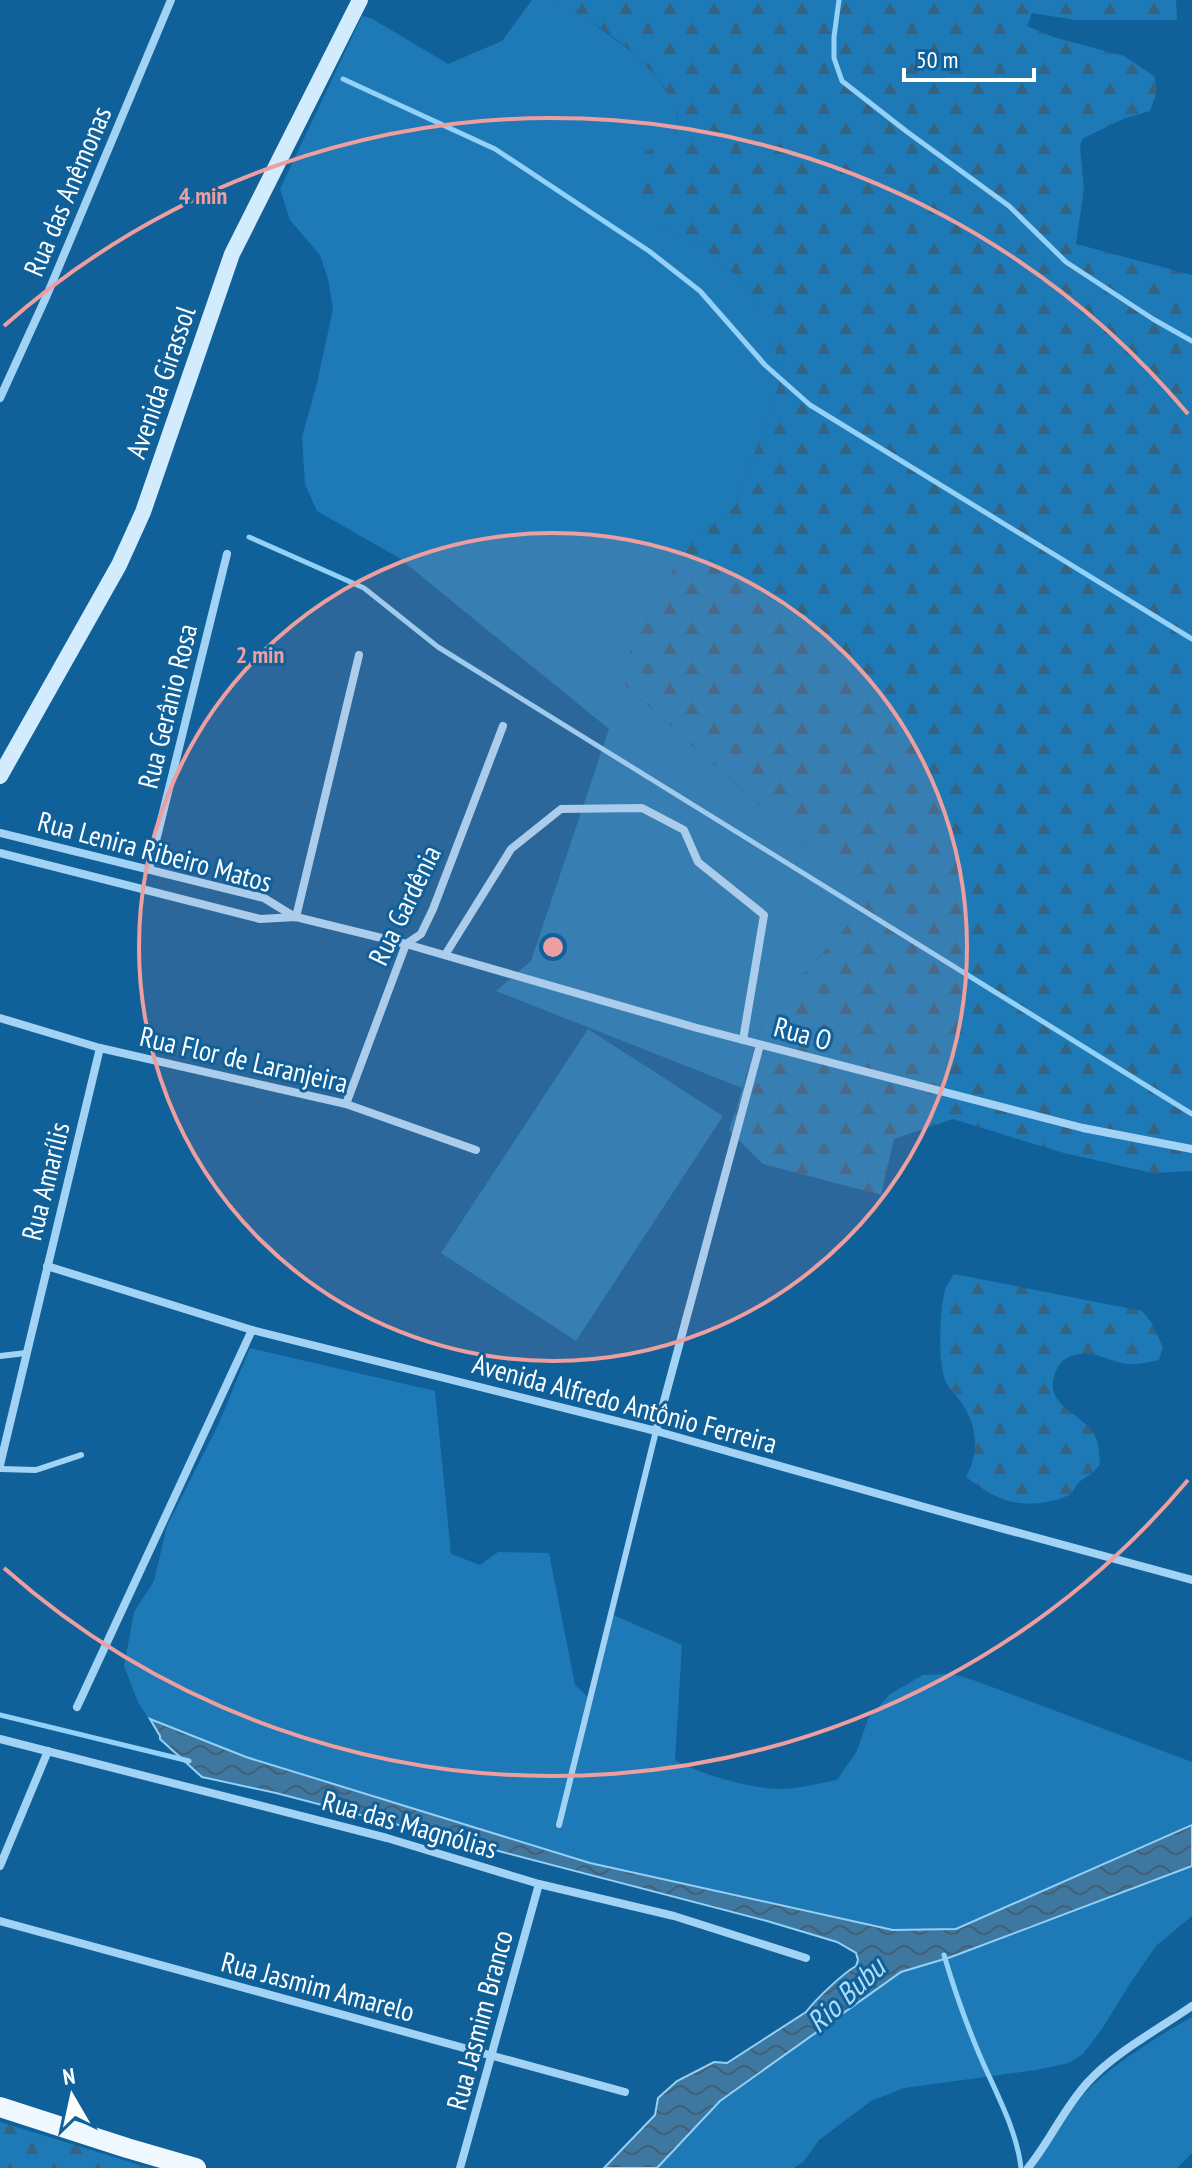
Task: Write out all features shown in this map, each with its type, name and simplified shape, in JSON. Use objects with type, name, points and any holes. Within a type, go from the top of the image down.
[{"type":"main road","points":[[0,2107],[196,2168]]},
{"type":"street","name":"Rua das Anêmonas","points":[[0,398],[171,0]]},
{"type":"street","name":"Avenida Girassol","points":[[0,776],[119,565],[143,512],[232,254],[360,0]]},
{"type":"street","name":"Rua Gerânio Rosa","points":[[149,869],[227,554]]},
{"type":"street","points":[[296,917],[359,655]]},
{"type":"street","name":"Rua Gardênia","points":[[346,1104],[406,944],[421,934],[433,909],[503,726]]},
{"type":"street","points":[[445,955],[511,849],[561,809],[642,808],[684,830],[698,862],[764,915],[743,1040]]},
{"type":"street","name":"Rua Lenira Ribeiro Matos","points":[[0,833],[264,898],[296,917],[406,944]]},
{"type":"street","name":"Rua Lenira Ribeiro Matos","points":[[0,853],[260,919],[296,917]]},
{"type":"street","name":"Rua O","points":[[406,944],[760,1045],[1083,1128],[1192,1149]]},
{"type":"street","name":"Rua Flor de Laranjeira","points":[[0,1018],[100,1048],[346,1104],[476,1150]]},
{"type":"street","points":[[656,1431],[760,1045]]},
{"type":"street","name":"Rua Amarílis","points":[[0,1467],[100,1048]]},
{"type":"street","name":"Avenida Alfredo Antônio Ferreira","points":[[47,1266],[252,1330],[656,1431],[1192,1580]]},
{"type":"street","points":[[77,1707],[252,1330]]},
{"type":"street","name":"Rua das Magnólias","points":[[0,1739],[387,1838],[539,1884],[674,1916],[806,1958]]},
{"type":"street","points":[[0,1866],[48,1751]]},
{"type":"street","name":"Rua Jasmim Branco","points":[[460,2168],[539,1884]]},
{"type":"street","name":"Rua Jasmim Amarelo","points":[[0,1921],[625,2092]]},
{"type":"street","points":[[1028,2168],[1087,2083],[1104,2067],[1192,2006]]},
{"type":"lane","points":[[0,1356],[26,1353]]},
{"type":"lane","points":[[559,1825],[656,1431]]},
{"type":"lane","points":[[0,1467],[36,1470],[81,1455]]},
{"type":"green space","points":[[532,0],[551,0],[589,20],[632,52],[670,96],[679,130],[644,153],[654,222],[709,252],[743,282],[775,336],[779,386],[735,507],[685,547],[617,678],[868,902],[765,1018],[742,1088],[496,991],[531,961],[609,729],[399,558],[317,511],[305,484],[302,437],[333,309],[320,255],[290,220],[280,189],[362,16],[371,18],[448,64],[502,41]]},
{"type":"green space","points":[[551,0],[1176,0],[1177,20],[1076,20],[1032,13],[1027,26],[1053,37],[1124,56],[1154,76],[1157,91],[1150,111],[1123,119],[1082,139],[1084,188],[1076,244],[1192,275],[1192,1171],[1152,1173],[1060,1152],[953,1119],[894,1139],[881,1195],[763,1164],[729,1130],[765,1018],[868,902],[617,678],[685,547],[735,507],[779,386],[775,337],[743,282],[709,252],[654,222],[632,187],[644,153],[679,129],[677,113],[669,95],[642,61],[624,45],[585,18]]},
{"type":"green space","points":[[588,1029],[723,1116],[576,1341],[441,1253]]},
{"type":"green space","points":[[954,1274],[1142,1311],[1151,1322],[1163,1347],[1159,1360],[1128,1364],[1093,1354],[1080,1354],[1065,1359],[1058,1367],[1053,1383],[1054,1392],[1064,1407],[1094,1434],[1100,1464],[1067,1496],[1034,1503],[1013,1502],[994,1495],[966,1477],[973,1458],[975,1438],[966,1411],[946,1382],[940,1350],[943,1299]]},
{"type":"green space","points":[[250,1348],[435,1391],[451,1554],[480,1565],[498,1552],[549,1553],[575,1685],[589,1698],[611,1614],[682,1645],[675,1760],[726,1780],[768,1788],[794,1788],[837,1780],[857,1751],[868,1719],[890,1694],[923,1675],[952,1674],[1192,1762],[1192,1825],[956,1929],[893,1930],[590,1863],[246,1757],[149,1719],[138,1702],[124,1666],[134,1612],[154,1581],[167,1526],[219,1423]]},
{"type":"green space","points":[[1192,1866],[1192,1916],[1156,1946],[1102,2029],[1083,2054],[1069,2063],[904,2088],[871,2101],[819,2140],[804,2161],[794,2168],[657,2168],[720,2101],[901,1972],[951,1957]]},
{"type":"green space","points":[[1192,2017],[1192,2153],[1177,2168],[1034,2168],[1071,2111],[1094,2084],[1135,2052]]},
{"type":"green space","points":[[0,2122],[149,2168],[0,2168]]},
{"type":"water","name":"Rio Bubu","points":[[150,1719],[246,1757],[590,1863],[893,1930],[956,1929],[1192,1825],[1192,1866],[951,1957],[901,1972],[720,2101],[657,2168],[604,2168],[655,2115],[658,2098],[677,2081],[714,2062],[727,2063],[806,2012],[856,1966],[856,1953],[837,1942],[767,1921],[276,1793],[202,1777],[160,1739]]},
{"type":"waterway","points":[[839,0],[834,58],[842,81],[1009,206],[1066,262],[1192,341]]},
{"type":"waterway","points":[[343,79],[495,149],[649,251],[700,291],[765,365],[810,405],[1192,639]]},
{"type":"waterway","points":[[249,537],[364,588],[438,647],[1192,1114]]},
{"type":"waterway","points":[[0,1715],[189,1761]]},
{"type":"waterway","points":[[944,1955],[970,2031],[1010,2125],[1021,2168]]}]
